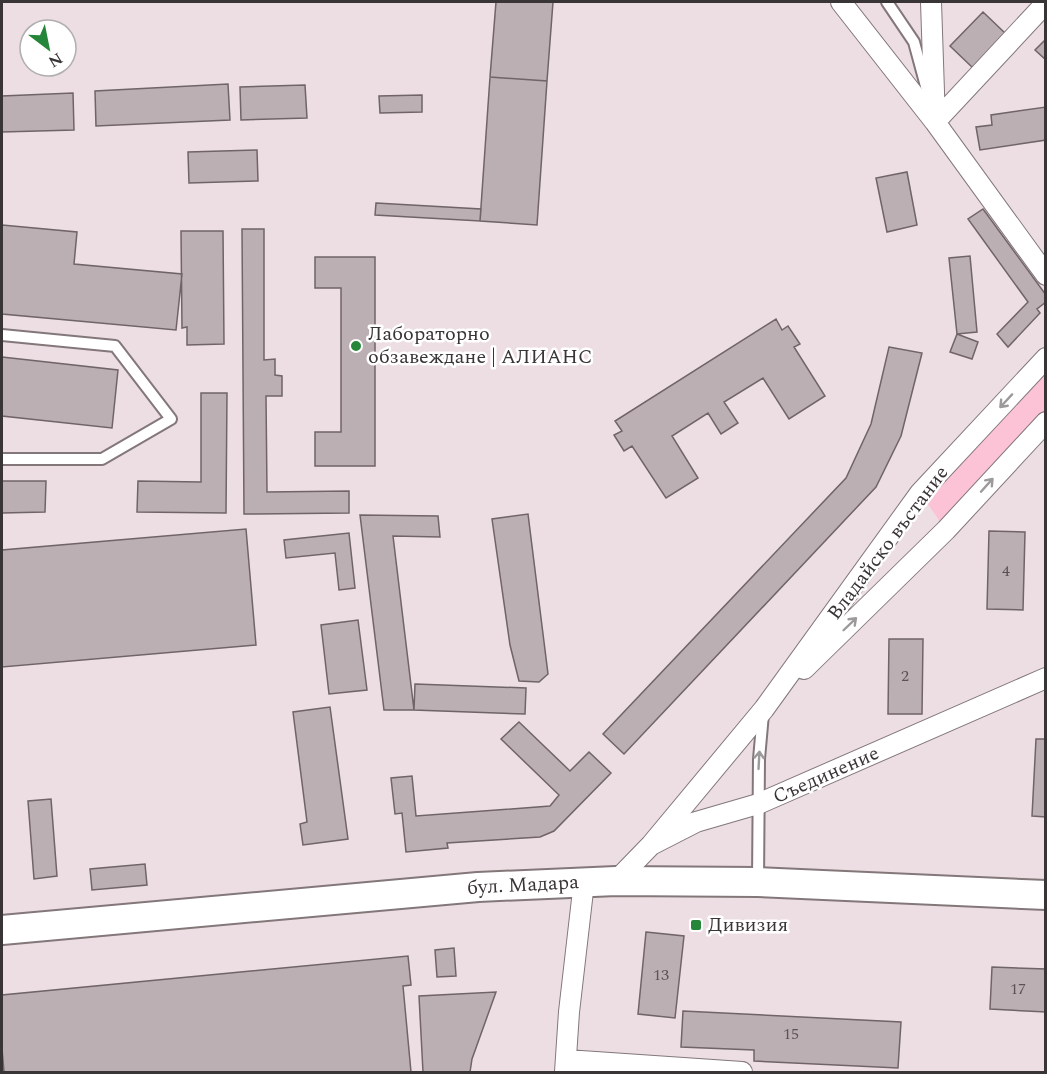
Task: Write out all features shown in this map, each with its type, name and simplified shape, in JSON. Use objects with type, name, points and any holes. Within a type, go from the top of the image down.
[{"type":"main road","name":"бул. Мадара","points":[[2,930],[478,887],[615,880],[758,882],[1046,895]]},
{"type":"street","points":[[841,2],[935,122],[1046,275]]},
{"type":"street","points":[[931,2],[935,122]]},
{"type":"street","points":[[935,122],[1046,3]]},
{"type":"street","name":"Владайско въстание","points":[[651,846],[764,709],[920,494],[1046,358]]},
{"type":"street","name":"Владайско въстание","points":[[764,709],[946,530],[1046,422]]},
{"type":"street","name":"Съединение","points":[[615,880],[651,846],[696,822],[758,804],[1046,678]]},
{"type":"street","points":[[584,882],[565,1066],[742,1072]]},
{"type":"lane","points":[[887,2],[914,42],[935,122]]},
{"type":"lane","points":[[2,335],[115,346],[171,419],[102,459],[2,459]]},
{"type":"lane","points":[[758,882],[759,759],[764,709]]},
{"type":"shaded area","points":[[1045,358],[1045,422],[946,530],[920,493]]},
{"type":"building","points":[[496,2],[553,2],[547,81],[490,77]]},
{"type":"building","points":[[983,12],[1006,34],[973,68],[950,46]]},
{"type":"building","points":[[1046,39],[1046,60],[1035,50]]},
{"type":"building","points":[[490,77],[547,81],[537,225],[480,221]]},
{"type":"building","points":[[228,84],[230,120],[96,126],[95,91]]},
{"type":"building","points":[[305,85],[307,118],[241,120],[240,87]]},
{"type":"building","points":[[73,93],[74,130],[2,132],[2,96]]},
{"type":"building","points":[[422,95],[422,112],[380,113],[379,96]]},
{"type":"building","points":[[1046,107],[1046,140],[980,150],[976,127],[992,125],[991,115]]},
{"type":"building","points":[[257,150],[258,181],[189,183],[188,152]]},
{"type":"building","points":[[907,172],[917,225],[887,232],[876,178]]},
{"type":"building","points":[[376,203],[481,209],[480,221],[375,215]]},
{"type":"building","points":[[983,209],[1046,295],[1046,302],[1037,309],[1040,313],[1008,347],[997,334],[1028,302],[968,219]]},
{"type":"building","points":[[2,225],[77,232],[74,264],[182,274],[176,330],[2,314]]},
{"type":"building","points":[[242,229],[264,229],[264,360],[275,359],[275,375],[282,376],[282,396],[266,396],[267,492],[349,491],[349,513],[244,514]]},
{"type":"building","points":[[181,231],[223,231],[224,344],[187,345],[187,327],[182,328]]},
{"type":"building","points":[[970,256],[977,332],[957,334],[949,258]]},
{"type":"building","points":[[315,257],[375,257],[375,466],[315,466],[315,432],[341,432],[341,288],[315,288]]},
{"type":"building","points":[[776,319],[782,330],[788,326],[800,344],[794,347],[825,396],[789,419],[763,378],[724,402],[738,423],[721,434],[708,413],[672,436],[698,478],[666,498],[632,446],[624,451],[614,435],[622,431],[615,421]]},
{"type":"building","points":[[957,334],[978,342],[972,359],[950,352]]},
{"type":"building","points":[[889,347],[922,353],[901,436],[876,487],[624,754],[603,734],[846,478],[871,424]]},
{"type":"building","points":[[2,357],[118,370],[112,428],[2,416]]},
{"type":"building","points":[[201,393],[227,393],[226,513],[137,512],[138,481],[201,482]]},
{"type":"building","points":[[2,481],[46,481],[45,512],[2,513]]},
{"type":"building","points":[[528,514],[548,674],[539,682],[519,681],[510,645],[492,519]]},
{"type":"building","points":[[360,515],[438,516],[440,537],[393,536],[414,710],[384,710]]},
{"type":"building","points":[[246,529],[256,645],[2,667],[2,550]]},
{"type":"building","points":[[989,531],[1025,532],[1023,610],[987,609]]},
{"type":"building","points":[[349,533],[355,588],[339,590],[335,553],[286,558],[284,540]]},
{"type":"building","points":[[358,620],[367,690],[329,694],[321,625]]},
{"type":"building","points":[[889,639],[923,639],[922,714],[888,714]]},
{"type":"building","points":[[415,684],[526,688],[525,714],[414,710]]},
{"type":"building","points":[[330,707],[348,839],[303,845],[300,824],[307,822],[293,712]]},
{"type":"building","points":[[519,722],[570,771],[589,752],[611,773],[554,831],[540,837],[447,843],[448,848],[406,852],[402,813],[395,814],[391,778],[412,776],[416,816],[550,806],[559,795],[501,739]]},
{"type":"building","points":[[1036,739],[1046,739],[1046,817],[1032,816]]},
{"type":"building","points":[[51,799],[57,876],[34,879],[28,801]]},
{"type":"building","points":[[145,864],[147,885],[92,890],[90,869]]},
{"type":"building","points":[[646,932],[684,936],[675,1018],[638,1014]]},
{"type":"building","points":[[454,948],[456,976],[437,977],[435,950]]},
{"type":"building","points":[[408,956],[411,985],[403,986],[411,1072],[4,1072],[2,995]]},
{"type":"building","points":[[992,967],[1046,969],[1046,1012],[990,1009]]},
{"type":"building","points":[[496,992],[472,1059],[470,1072],[423,1072],[419,996]]},
{"type":"building","points":[[683,1011],[901,1022],[898,1068],[754,1061],[754,1050],[681,1047]]},
{"type":"place","name":"Лабораторно обзавеждане | АЛИАНС","points":[[356,346]]},
{"type":"place","name":"Дивизия","points":[[696,925]]}]
